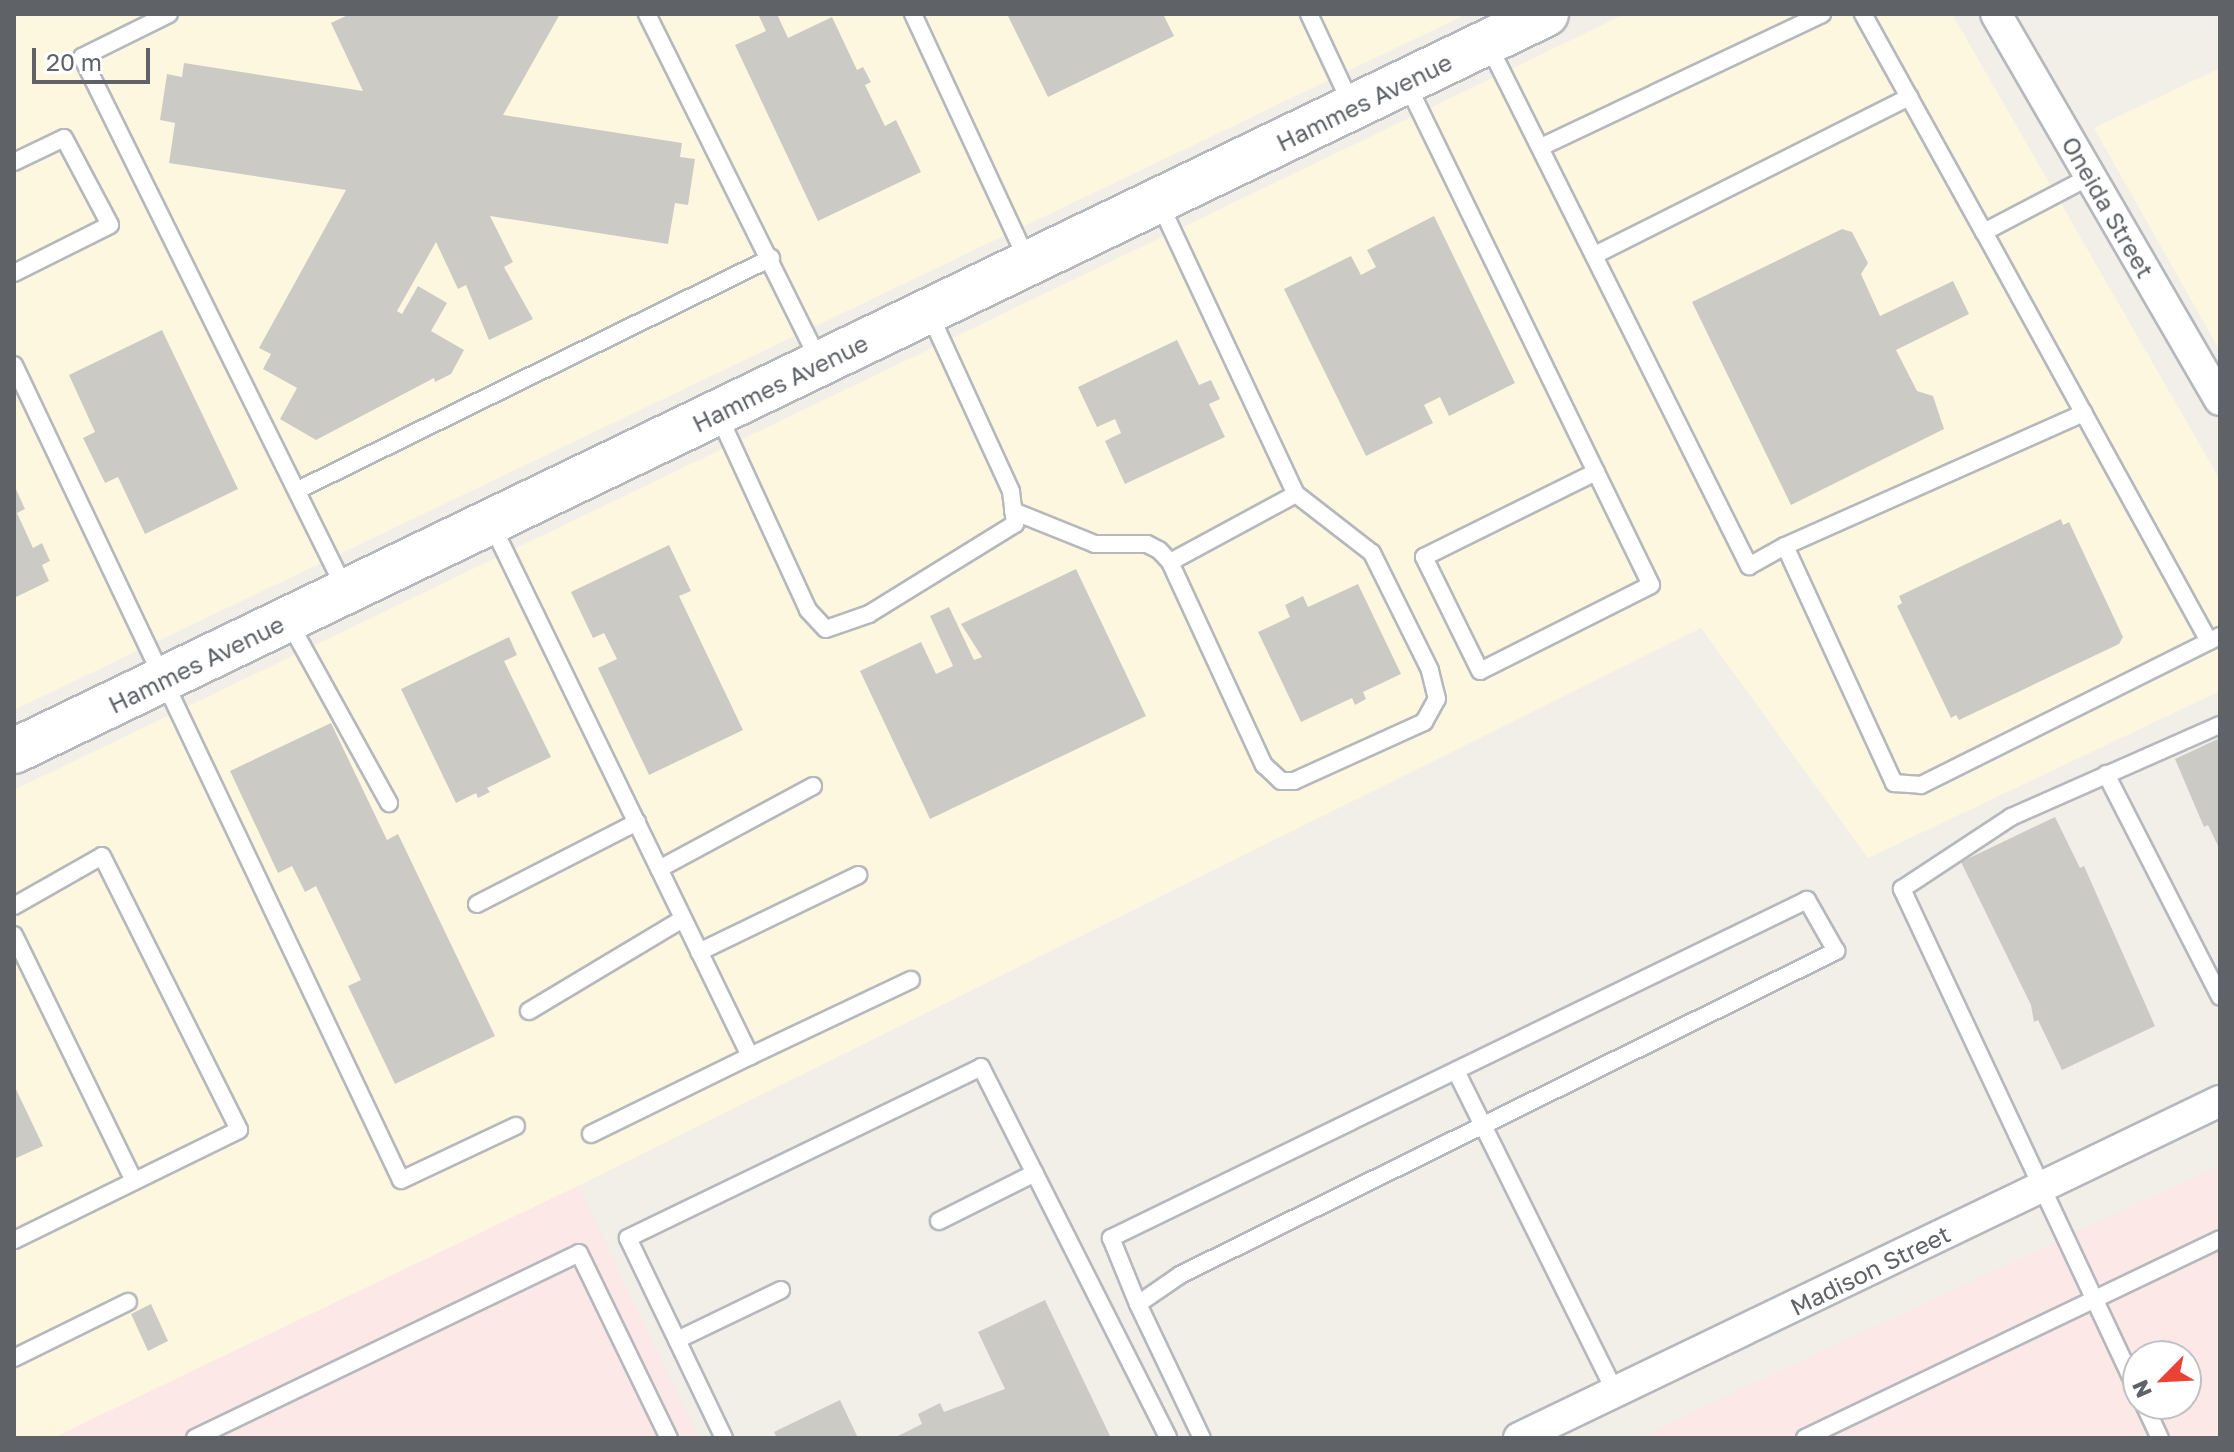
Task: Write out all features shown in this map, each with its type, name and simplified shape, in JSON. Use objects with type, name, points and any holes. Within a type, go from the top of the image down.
[{"type":"street","name":"Hammes Avenue","points":[[14,751],[1546,14]]},
{"type":"street","name":"Oneida Street","points":[[1996,14],[2091,176],[2210,360],[2220,400]]},
{"type":"street","name":"Madison Street","points":[[1519,1438],[2220,1101]]},
{"type":"lane","points":[[169,14],[82,57],[346,591]]},
{"type":"lane","points":[[647,14],[821,363]]},
{"type":"lane","points":[[913,14],[1029,263]]},
{"type":"lane","points":[[1309,14],[1353,107]]},
{"type":"lane","points":[[1541,147],[1822,14]]},
{"type":"lane","points":[[1785,546],[1894,783],[1921,785],[2214,638],[2084,413],[1863,14]]},
{"type":"lane","points":[[1487,43],[1749,566],[1785,546],[2084,413]]},
{"type":"lane","points":[[1405,82],[1596,472],[1651,585],[1480,671],[1424,557],[1596,472]]},
{"type":"lane","points":[[1595,255],[1909,97]]},
{"type":"lane","points":[[14,162],[64,138],[110,225],[14,273]]},
{"type":"lane","points":[[1984,232],[2091,176]]},
{"type":"lane","points":[[1013,511],[1095,544],[1147,544],[1170,562],[1253,745],[1281,781],[1312,775],[1424,722],[1433,713],[1435,688],[1386,573],[1360,539],[1296,494],[1158,201]]},
{"type":"lane","points":[[298,490],[771,258]]},
{"type":"lane","points":[[718,413],[808,610],[826,629],[869,614],[1015,524],[1011,491],[928,312]]},
{"type":"lane","points":[[14,365],[401,1180],[516,1126]]},
{"type":"lane","points":[[1170,562],[1296,494]]},
{"type":"lane","points":[[491,522],[750,1056]]},
{"type":"lane","points":[[288,619],[389,803]]},
{"type":"lane","points":[[2122,1358],[1902,889],[2011,817],[2220,725]]},
{"type":"lane","points":[[2106,774],[2220,997]]},
{"type":"lane","points":[[659,869],[813,786]]},
{"type":"lane","points":[[477,904],[637,822]]},
{"type":"lane","points":[[14,906],[102,856],[239,1130],[14,1240]]},
{"type":"lane","points":[[699,952],[858,875]]},
{"type":"lane","points":[[1138,1304],[1180,1275],[1836,951],[1807,900],[1111,1238],[1138,1304],[1202,1438]]},
{"type":"lane","points":[[529,1011],[683,919]]},
{"type":"lane","points":[[14,935],[134,1181]]},
{"type":"lane","points":[[591,1134],[911,980]]},
{"type":"lane","points":[[724,1438],[628,1238],[981,1067],[1168,1438]]},
{"type":"lane","points":[[1456,1071],[1615,1392]]},
{"type":"lane","points":[[939,1221],[1035,1173]]},
{"type":"lane","points":[[1805,1438],[2220,1239]]},
{"type":"lane","points":[[195,1438],[579,1253],[669,1438]]},
{"type":"lane","points":[[677,1340],[781,1290]]},
{"type":"lane","points":[[14,1358],[128,1302]]},
{"type":"shaded area","points":[[14,14],[1467,14],[14,710]]},
{"type":"shaded area","points":[[1625,14],[1952,14],[2220,480],[2220,691],[1868,858],[1701,628],[578,1186],[53,1438],[14,1438],[14,790]]},
{"type":"shaded area","points":[[2220,68],[2220,351],[2094,128]]},
{"type":"shaded area","points":[[2220,1165],[2220,1438],[1637,1438]]},
{"type":"shaded area","points":[[578,1186],[699,1438],[53,1438]]},
{"type":"building","points":[[350,14],[560,14],[503,115],[682,143],[680,157],[695,159],[688,205],[675,203],[668,244],[490,216],[513,262],[504,267],[533,319],[489,340],[466,285],[458,289],[436,242],[397,311],[402,314],[418,286],[447,303],[431,331],[464,350],[451,374],[435,382],[434,378],[316,440],[280,419],[297,388],[263,369],[271,354],[259,348],[346,190],[169,163],[175,123],[160,120],[167,74],[182,77],[184,63],[363,91],[331,23]]},
{"type":"building","points":[[758,14],[777,14],[788,38],[832,17],[857,70],[863,67],[871,82],[865,85],[885,126],[896,120],[921,172],[818,221],[735,45],[766,31]]},
{"type":"building","points":[[1007,14],[1163,14],[1174,36],[1048,97]]},
{"type":"building","points":[[1434,216],[1515,383],[1449,416],[1440,397],[1424,405],[1433,423],[1366,456],[1284,289],[1351,256],[1361,275],[1376,267],[1367,250]]},
{"type":"building","points":[[1842,229],[1852,232],[1868,263],[1861,274],[1880,316],[1953,281],[1969,314],[1896,350],[1917,391],[1933,396],[1944,429],[1791,505],[1692,302]]},
{"type":"building","points":[[162,330],[238,489],[145,534],[118,477],[105,483],[83,438],[95,432],[69,375]]},
{"type":"building","points":[[1177,340],[1199,385],[1211,380],[1220,399],[1209,404],[1225,437],[1125,484],[1105,441],[1121,433],[1115,419],[1097,427],[1078,387]]},
{"type":"building","points":[[14,485],[25,509],[17,513],[33,548],[42,543],[50,561],[42,565],[49,581],[14,598]]},
{"type":"building","points":[[2061,519],[2063,525],[2069,522],[2123,637],[2119,644],[1959,720],[1956,715],[1951,718],[1897,606],[1902,603],[1899,596]]},
{"type":"building","points":[[669,545],[691,591],[679,596],[743,730],[649,775],[598,668],[617,659],[604,633],[593,638],[571,592]]},
{"type":"building","points":[[1076,569],[1146,716],[930,819],[860,671],[921,642],[936,674],[953,666],[930,616],[949,607],[974,660],[982,657],[961,624]]},
{"type":"building","points":[[1358,584],[1401,674],[1363,692],[1366,699],[1355,705],[1352,698],[1301,722],[1258,632],[1290,617],[1285,605],[1303,596],[1308,607]]},
{"type":"building","points":[[509,637],[517,655],[504,661],[551,757],[487,788],[490,792],[478,798],[476,793],[456,803],[401,689]]},
{"type":"building","points":[[331,723],[387,840],[398,834],[495,1036],[395,1084],[348,986],[361,980],[316,886],[305,892],[292,866],[278,873],[230,771]]},
{"type":"building","points":[[2220,738],[2220,850],[2208,825],[2204,827],[2175,759]]},
{"type":"building","points":[[2055,817],[2080,868],[2084,866],[2155,1026],[2062,1070],[2038,1020],[2034,1022],[2031,1005],[1961,862]]},
{"type":"building","points":[[14,1085],[43,1146],[14,1159]]},
{"type":"building","points":[[1045,1300],[1111,1438],[894,1438],[922,1424],[918,1414],[940,1403],[944,1412],[1005,1389],[978,1332]]},
{"type":"building","points":[[151,1304],[168,1341],[148,1351],[131,1314]]},
{"type":"building","points":[[840,1400],[858,1438],[777,1438],[774,1432]]}]
